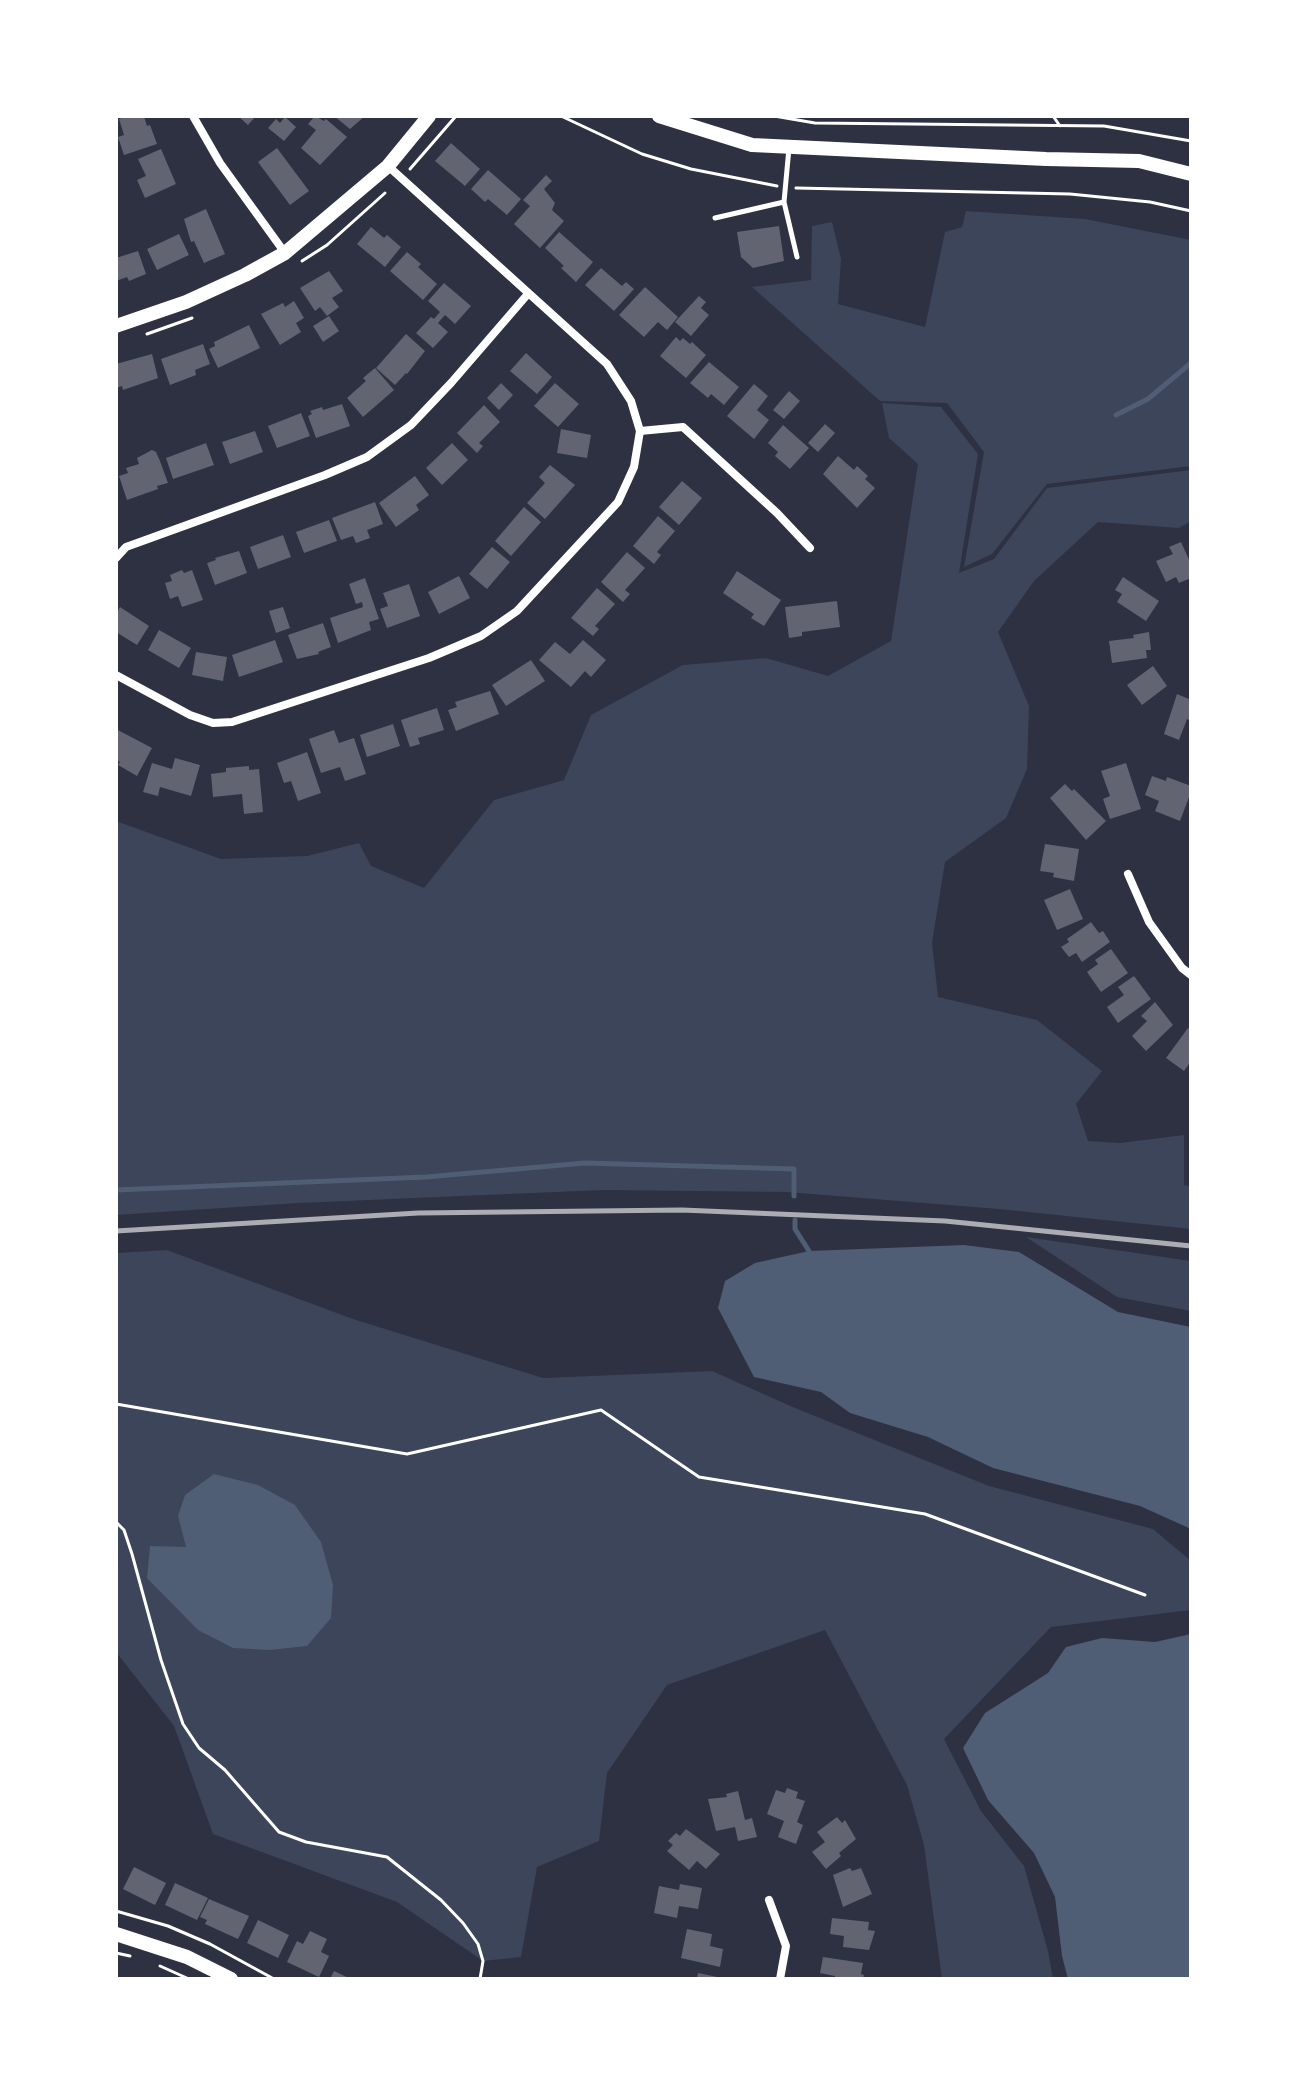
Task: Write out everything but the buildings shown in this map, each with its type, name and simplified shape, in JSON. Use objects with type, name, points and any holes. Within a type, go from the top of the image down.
[{"type":"main road","points":[[116,326],[186,302],[285,253],[388,166],[429,116]]},
{"type":"main road","points":[[659,116],[752,145],[1139,161],[1191,174]]},
{"type":"main road","points":[[116,1934],[187,1957],[231,1979]]},
{"type":"street","points":[[193,116],[220,163],[285,253]]},
{"type":"street","points":[[116,675],[190,715],[213,723],[232,722],[429,658],[481,636],[517,611],[618,502],[634,467],[640,431],[631,401],[607,364],[527,295],[388,166]]},
{"type":"street","points":[[116,558],[126,547],[367,457],[411,425],[527,295]]},
{"type":"street","points":[[640,431],[683,427],[777,513],[810,548]]},
{"type":"street","points":[[1128,874],[1149,922],[1182,968],[1191,975]]},
{"type":"street","points":[[769,1900],[786,1946],[780,1979]]},
{"type":"lane","points":[[789,147],[784,202],[797,257]]},
{"type":"lane","points":[[715,218],[784,202]]},
{"type":"path","points":[[410,169],[456,116]]},
{"type":"path","points":[[561,116],[642,154],[691,169],[786,188],[1070,194],[1150,202],[1191,211]]},
{"type":"path","points":[[774,116],[815,123],[1104,126],[1191,141]]},
{"type":"path","points":[[1053,116],[1060,126]]},
{"type":"path","points":[[116,1404],[407,1454],[601,1410],[699,1477],[925,1514],[1145,1595]]},
{"type":"path","points":[[116,1522],[124,1530],[128,1542],[161,1660],[183,1724],[199,1748],[225,1770],[279,1832],[306,1842],[387,1857],[441,1900],[478,1944],[483,1961],[480,1979]]},
{"type":"path","points":[[116,1911],[182,1932],[223,1950],[274,1979]]},
{"type":"path","points":[[116,1953],[131,1957]]},
{"type":"path","points":[[160,1966],[189,1979]]},
{"type":"shaded area","points":[[966,211],[1085,219],[1191,240],[1191,466],[1047,484],[992,554],[964,567],[984,452],[947,403],[880,401],[752,287],[811,280],[812,226],[832,222],[841,259],[838,304],[925,327],[945,232],[962,227]]},
{"type":"shaded area","points":[[882,403],[941,407],[978,454],[959,573],[994,559],[1047,488],[1191,470],[1191,521],[1179,528],[1098,522],[1034,581],[998,632],[1029,706],[1027,769],[1006,818],[945,862],[932,943],[938,997],[1037,1020],[1102,1071],[1076,1104],[1088,1141],[1120,1143],[1184,1135],[1184,1185],[1191,1187],[1191,1229],[999,1209],[786,1192],[603,1190],[299,1203],[116,1215],[116,821],[221,859],[307,856],[359,843],[371,866],[424,888],[494,800],[564,780],[591,715],[683,665],[766,658],[828,676],[891,641],[918,464],[889,438]]},
{"type":"shaded area","points":[[1026,1237],[1191,1261],[1191,1311],[1117,1297]]},
{"type":"shaded area","points":[[964,1245],[1019,1252],[1118,1312],[1191,1327],[1191,1529],[1140,1506],[993,1468],[928,1437],[850,1413],[821,1392],[754,1377],[718,1308],[725,1281],[755,1263],[809,1251]]},
{"type":"shaded area","points":[[167,1250],[353,1319],[543,1378],[712,1371],[989,1486],[1153,1529],[1191,1561],[1191,1610],[1051,1627],[944,1739],[981,1811],[1024,1866],[1053,1979],[942,1979],[924,1845],[907,1785],[825,1630],[667,1685],[607,1773],[599,1841],[537,1867],[521,1957],[483,1961],[397,1902],[213,1834],[174,1726],[116,1652],[116,1253]]},
{"type":"shaded area","points":[[214,1474],[258,1485],[295,1505],[321,1542],[333,1585],[331,1618],[307,1646],[270,1650],[233,1648],[198,1630],[147,1578],[150,1546],[186,1547],[178,1516],[185,1495]]},
{"type":"shaded area","points":[[1191,1634],[1191,1979],[1068,1979],[1055,1897],[1034,1853],[988,1800],[963,1748],[985,1713],[1048,1673],[1066,1647],[1102,1638],[1155,1642]]},
{"type":"waterway","points":[[1116,415],[1148,399],[1191,363]]},
{"type":"waterway","points":[[116,1190],[426,1177],[585,1163],[794,1169],[794,1196]]},
{"type":"waterway","points":[[795,1220],[795,1229],[809,1251]]},
{"type":"railway","points":[[116,1231],[418,1213],[682,1210],[945,1221],[1191,1246]]}]
